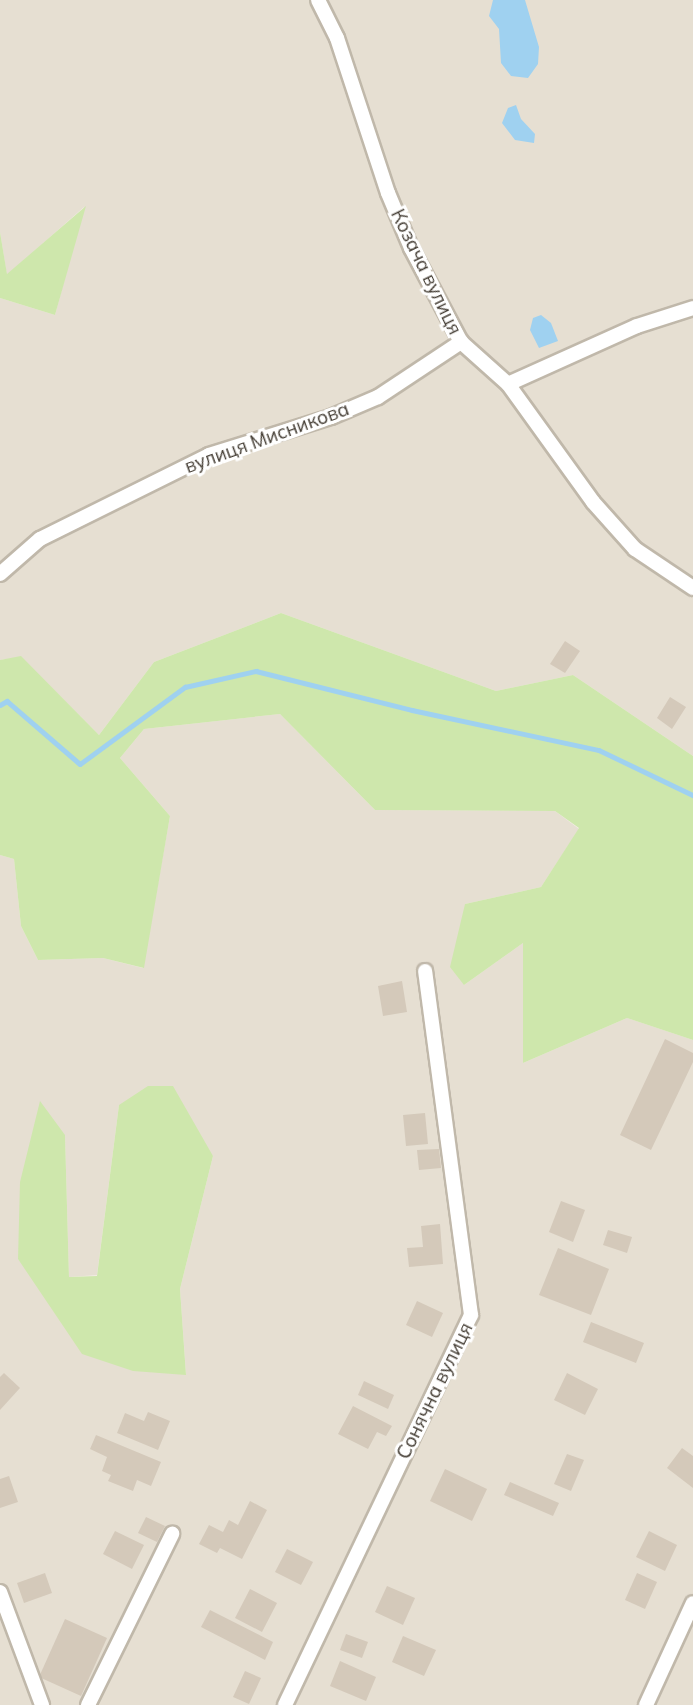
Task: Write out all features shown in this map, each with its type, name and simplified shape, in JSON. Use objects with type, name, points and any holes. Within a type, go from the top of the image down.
[{"type":"street","name":"Козача вулиця","points":[[318,0],[337,38],[388,193],[411,248],[461,342],[508,384],[593,502],[635,549],[693,588]]},
{"type":"street","points":[[508,384],[637,326],[693,308]]},
{"type":"street","name":"вулиця Мисникова","points":[[0,574],[51,534],[209,455],[331,417],[378,397],[461,342]]},
{"type":"street","name":"Сонячна вулиця","points":[[285,1705],[471,1315],[425,971]]},
{"type":"street","points":[[88,1705],[172,1534]]},
{"type":"street","points":[[0,1592],[42,1705]]},
{"type":"street","points":[[646,1705],[693,1603]]},
{"type":"shaded area","points":[[0,0],[693,0],[693,756],[573,675],[496,691],[281,613],[154,662],[99,735],[21,657],[0,660],[0,298],[55,315],[84,207],[7,275],[0,232]]},
{"type":"shaded area","points":[[280,714],[375,810],[555,811],[579,829],[541,887],[465,904],[464,985],[523,943],[523,1063],[627,1018],[693,1040],[693,1705],[0,1705],[0,855],[14,859],[21,926],[38,960],[103,958],[143,968],[170,816],[120,758],[144,729]],"holes":[[[119,1105],[213,1156],[180,1289],[186,1374],[18,1259],[65,1135],[69,1277],[97,1275]]]},
{"type":"green space","points":[[86,206],[55,315],[0,298],[0,232],[7,274]]},
{"type":"green space","points":[[281,613],[496,691],[573,675],[693,756],[693,1040],[627,1018],[523,1063],[523,943],[464,985],[450,967],[465,904],[541,887],[579,828],[555,811],[375,810],[280,714],[144,729],[120,758],[170,816],[144,968],[103,958],[38,960],[21,926],[14,859],[0,855],[0,660],[21,656],[99,735],[154,662]]},
{"type":"green space","points":[[148,1086],[173,1086],[213,1156],[180,1289],[186,1375],[133,1371],[82,1354],[18,1259],[20,1182],[40,1101],[65,1135],[69,1277],[97,1276],[119,1105]]},
{"type":"water","points":[[493,0],[525,0],[539,47],[538,64],[528,78],[511,76],[501,63],[499,29],[489,16]]},
{"type":"water","points":[[516,105],[521,119],[535,134],[534,143],[515,140],[502,123],[508,108]]},
{"type":"water","points":[[541,315],[551,323],[558,341],[539,348],[530,330],[533,318]]},
{"type":"building","points":[[565,641],[580,651],[565,673],[550,664]]},
{"type":"building","points":[[670,697],[686,707],[672,729],[657,718]]},
{"type":"building","points":[[402,981],[407,1012],[383,1016],[378,986]]},
{"type":"building","points":[[665,1039],[693,1053],[693,1062],[651,1150],[620,1135]]},
{"type":"building","points":[[425,1113],[428,1144],[406,1146],[403,1115]]},
{"type":"building","points":[[439,1149],[441,1168],[419,1170],[417,1150]]},
{"type":"building","points":[[561,1201],[585,1210],[573,1242],[549,1232]]},
{"type":"building","points":[[440,1224],[443,1264],[409,1267],[407,1248],[423,1247],[421,1226]]},
{"type":"building","points":[[608,1230],[632,1237],[627,1253],[603,1245]]},
{"type":"building","points":[[558,1248],[609,1269],[591,1315],[539,1295]]},
{"type":"building","points":[[417,1301],[443,1313],[432,1337],[406,1325]]},
{"type":"building","points":[[591,1322],[644,1343],[636,1363],[583,1342]]},
{"type":"building","points":[[4,1373],[20,1388],[0,1410],[0,1377]]},
{"type":"building","points":[[567,1373],[598,1389],[585,1415],[554,1400]]},
{"type":"building","points":[[364,1381],[394,1395],[388,1409],[358,1395]]},
{"type":"building","points":[[353,1406],[392,1426],[386,1436],[377,1432],[368,1449],[338,1434]]},
{"type":"building","points":[[148,1412],[170,1421],[158,1450],[117,1433],[125,1413],[144,1421]]},
{"type":"building","points":[[96,1435],[161,1462],[151,1486],[137,1480],[133,1491],[108,1481],[111,1475],[102,1471],[107,1457],[90,1449]]},
{"type":"building","points":[[682,1448],[693,1456],[693,1488],[667,1468]]},
{"type":"building","points":[[567,1454],[584,1460],[571,1491],[554,1484]]},
{"type":"building","points":[[445,1469],[487,1489],[472,1521],[430,1501]]},
{"type":"building","points":[[9,1476],[18,1502],[0,1508],[0,1479]]},
{"type":"building","points":[[510,1482],[559,1503],[553,1516],[504,1495]]},
{"type":"building","points":[[250,1501],[267,1510],[242,1559],[220,1548],[217,1553],[199,1544],[209,1525],[223,1532],[229,1520],[238,1525]]},
{"type":"building","points":[[146,1517],[165,1526],[157,1542],[138,1533]]},
{"type":"building","points":[[115,1531],[144,1545],[132,1569],[103,1554]]},
{"type":"building","points":[[649,1531],[677,1545],[665,1571],[636,1557]]},
{"type":"building","points":[[287,1549],[313,1562],[301,1585],[275,1572]]},
{"type":"building","points":[[45,1573],[52,1593],[24,1603],[17,1583]]},
{"type":"building","points":[[637,1573],[657,1582],[645,1609],[625,1600]]},
{"type":"building","points":[[387,1586],[415,1598],[403,1625],[375,1612]]},
{"type":"building","points":[[250,1589],[277,1603],[262,1632],[235,1618]]},
{"type":"building","points":[[210,1610],[273,1642],[265,1660],[201,1627]]},
{"type":"building","points":[[65,1619],[107,1638],[81,1696],[39,1677]]},
{"type":"building","points":[[346,1634],[368,1642],[362,1658],[340,1650]]},
{"type":"building","points":[[403,1636],[436,1650],[424,1676],[392,1662]]},
{"type":"building","points":[[340,1661],[376,1677],[366,1701],[330,1686]]},
{"type":"building","points":[[245,1671],[261,1678],[249,1704],[233,1697]]},
{"type":"waterway","points":[[0,705],[7,701],[80,764],[185,687],[256,671],[412,710],[599,750],[693,795]]}]
